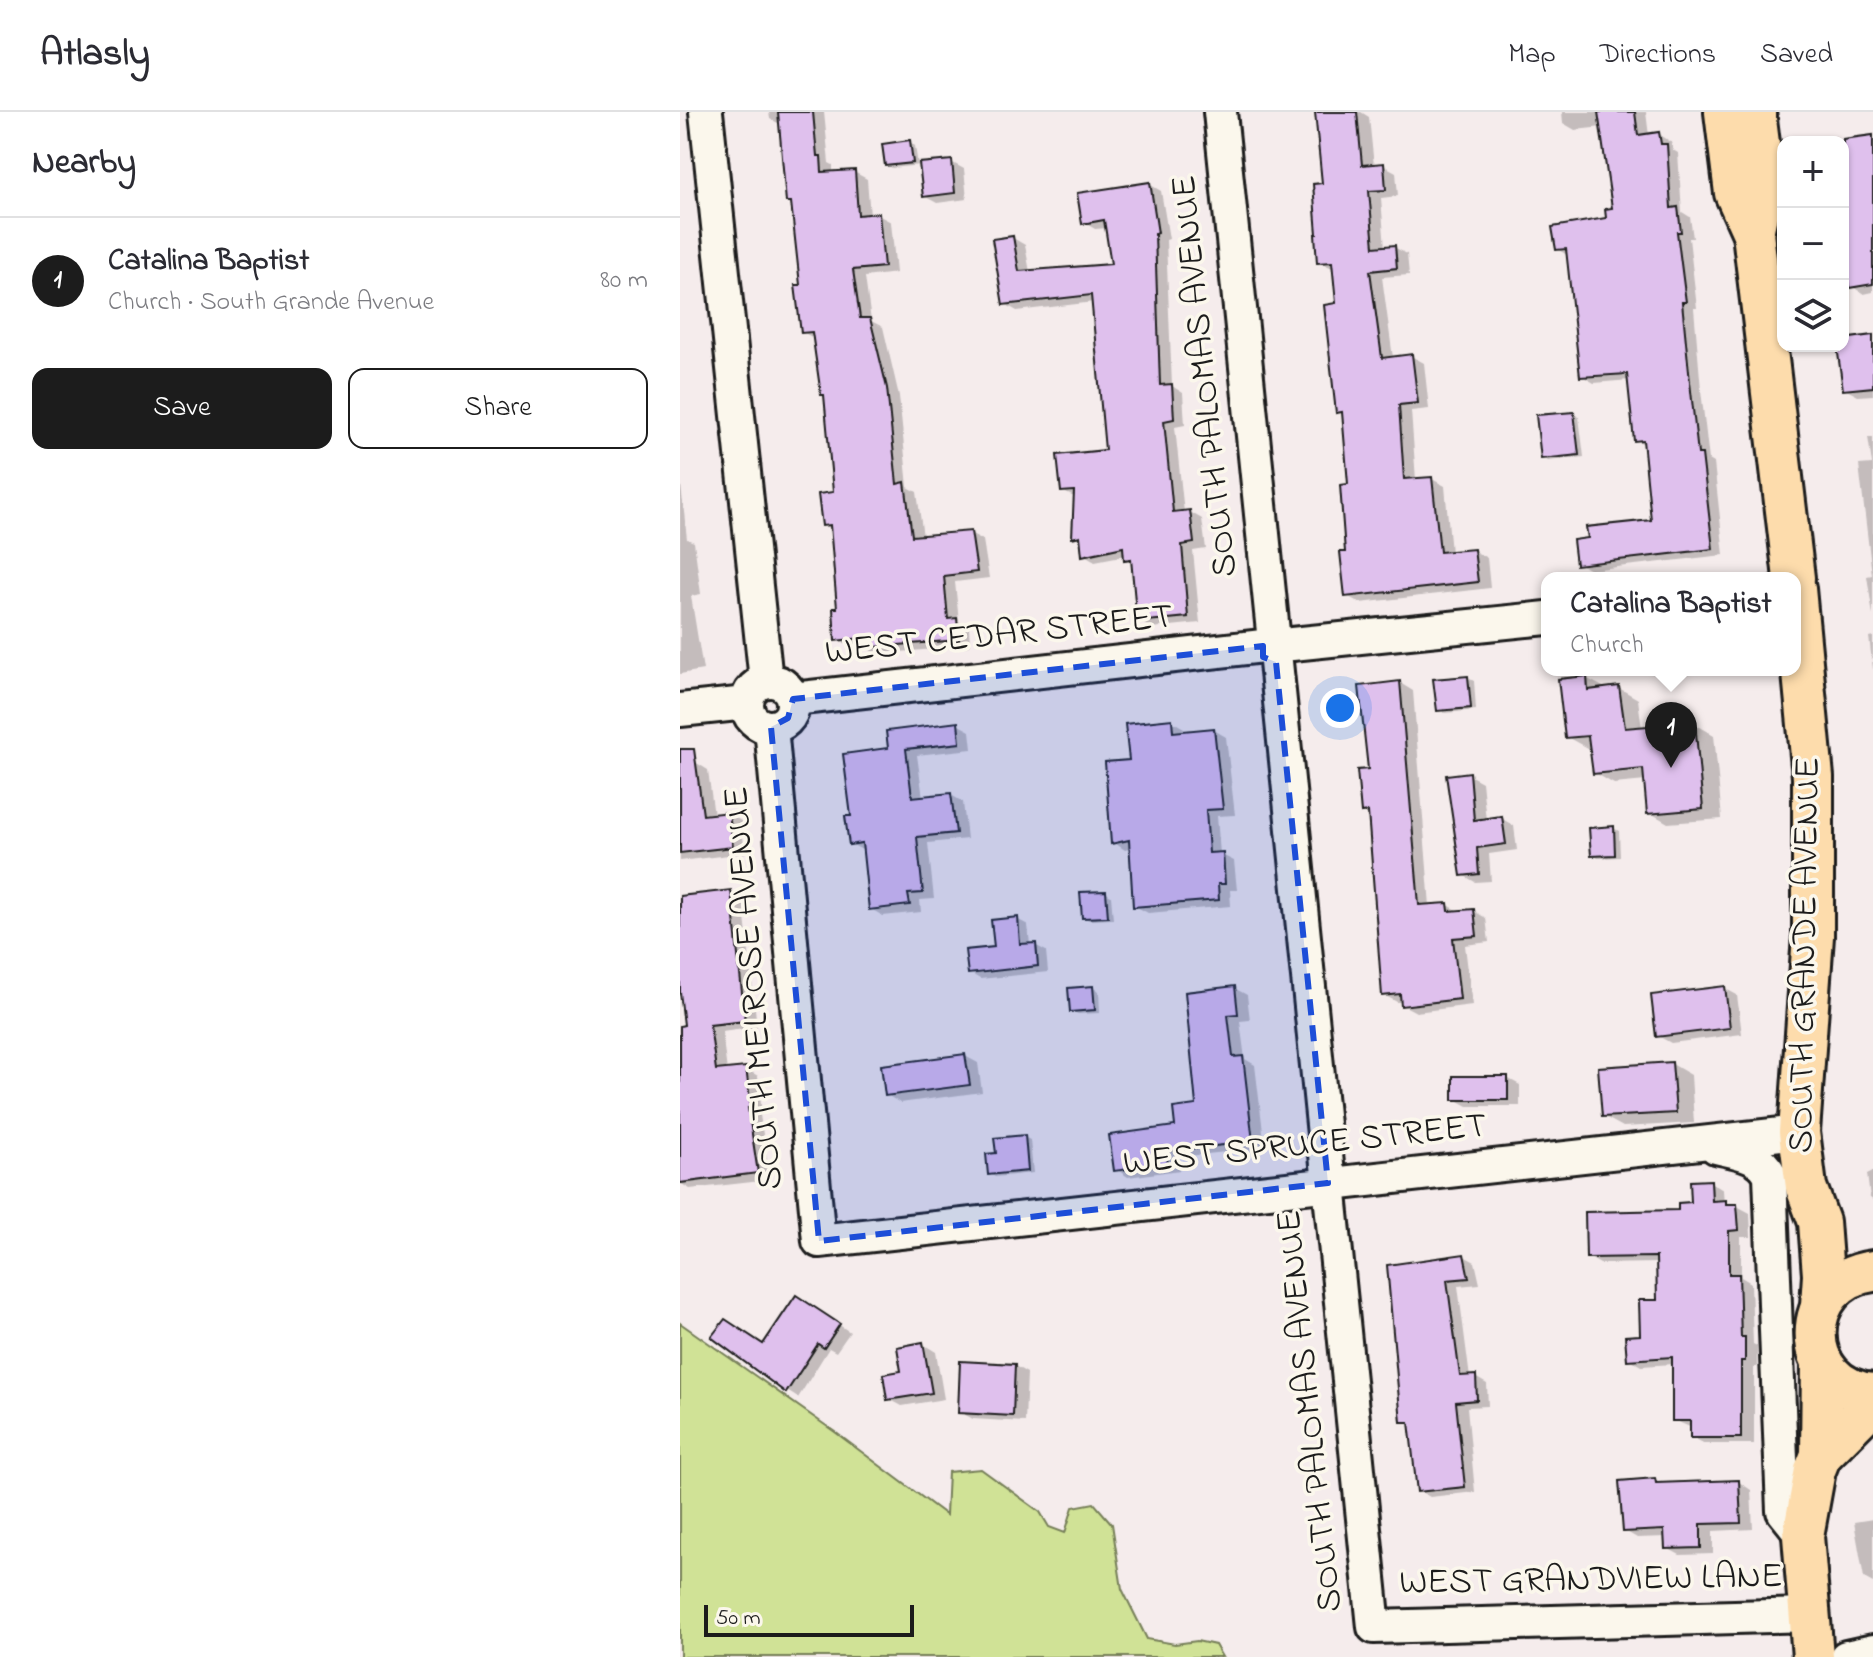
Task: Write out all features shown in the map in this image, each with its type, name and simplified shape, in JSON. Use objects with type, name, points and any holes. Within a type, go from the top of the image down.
[{"type":"main road","points":[[1725,112],[1735,193],[1753,233],[1793,572]]},
{"type":"main road","points":[[1753,233],[1764,183],[1755,112]]},
{"type":"main road","name":"SOUTH GRANDE AVENUE","points":[[1801,652],[1813,777],[1813,936],[1799,1132],[1806,1187],[1819,1222],[1823,1275],[1821,1305],[1815,1324],[1816,1344],[1822,1362]]},
{"type":"main road","points":[[1819,1222],[1873,1258]]},
{"type":"main road","points":[[1821,1305],[1831,1290],[1845,1279],[1873,1271]]},
{"type":"main road","points":[[1822,1362],[1847,1387],[1873,1394]]},
{"type":"main road","points":[[1813,1657],[1803,1536],[1815,1470],[1821,1455],[1822,1362]]},
{"type":"main road","points":[[1821,1455],[1873,1403]]},
{"type":"street","points":[[706,112],[769,694]]},
{"type":"street","name":"SOUTH PALOMAS AVENUE","points":[[1220,112],[1374,1627]]},
{"type":"street","name":"WEST CEDAR STREET","points":[[680,710],[769,694],[1541,619]]},
{"type":"street","name":"SOUTH MELROSE AVENUE","points":[[769,694],[754,720],[771,727],[819,1241]]},
{"type":"street","name":"WEST SPRUCE STREET","points":[[819,1241],[1799,1132]]},
{"type":"street","points":[[1697,1143],[1748,1155],[1765,1164],[1770,1175],[1783,1511],[1803,1536]]},
{"type":"street","name":"WEST GRANDVIEW LANE","points":[[1374,1627],[1810,1615]]},
{"type":"street","points":[[1846,1657],[1873,1651]]},
{"type":"highlighted area","points":[[1263,646],[1263,657],[1276,662],[1328,1183],[819,1241],[771,727],[788,718],[793,699]]},
{"type":"green space","points":[[680,1323],[946,1515],[948,1472],[981,1469],[1040,1512],[1049,1527],[1065,1533],[1073,1507],[1094,1503],[1112,1524],[1122,1589],[1147,1639],[1175,1644],[1197,1641],[1215,1645],[1222,1657],[680,1657]]},
{"type":"building","points":[[778,112],[813,112],[817,156],[821,156],[822,172],[855,170],[858,215],[879,213],[884,267],[853,270],[860,318],[870,318],[887,388],[897,484],[905,482],[912,536],[971,531],[977,572],[944,576],[948,619],[957,618],[959,640],[862,648],[861,638],[835,641],[833,608],[837,608],[830,525],[822,526],[818,494],[833,492],[824,395],[821,395],[812,332],[801,333],[795,285],[800,285],[791,202],[786,202]]},
{"type":"building","points":[[1315,112],[1357,112],[1362,165],[1384,163],[1386,190],[1369,191],[1374,247],[1395,245],[1397,268],[1370,271],[1382,358],[1412,354],[1418,403],[1399,405],[1404,479],[1432,477],[1440,552],[1474,549],[1478,582],[1345,597],[1340,552],[1345,552],[1340,485],[1348,484],[1342,412],[1336,413],[1324,305],[1336,303],[1332,262],[1317,263],[1313,184],[1322,183]]},
{"type":"building","points":[[1598,112],[1635,112],[1638,135],[1659,132],[1661,144],[1667,144],[1671,208],[1678,207],[1681,232],[1677,232],[1686,302],[1682,302],[1698,454],[1702,454],[1713,549],[1576,565],[1573,540],[1588,538],[1586,527],[1651,520],[1643,440],[1634,441],[1627,374],[1580,377],[1566,249],[1556,250],[1552,227],[1606,218],[1605,209],[1612,208]]},
{"type":"building","points":[[1873,135],[1873,284],[1849,288],[1849,208],[1849,138]]},
{"type":"building","points":[[910,140],[913,163],[885,166],[882,144]]},
{"type":"building","points":[[952,160],[955,193],[923,197],[919,163]]},
{"type":"building","points":[[1150,182],[1158,233],[1155,234],[1160,385],[1172,384],[1174,419],[1164,421],[1173,512],[1190,510],[1194,543],[1182,545],[1188,617],[1137,622],[1131,559],[1124,560],[1123,547],[1082,556],[1080,536],[1072,538],[1074,491],[1061,492],[1057,455],[1105,450],[1091,295],[1003,305],[992,239],[1013,236],[1019,271],[1111,264],[1104,220],[1082,224],[1077,193]]},
{"type":"building","points":[[1873,335],[1873,387],[1843,390],[1838,352],[1849,352],[1849,338]]},
{"type":"building","points":[[1574,412],[1579,455],[1541,459],[1536,415]]},
{"type":"building","points":[[1468,676],[1471,708],[1437,711],[1433,679]]},
{"type":"building","points":[[1587,676],[1588,690],[1619,686],[1625,728],[1695,722],[1703,809],[1647,814],[1643,769],[1593,774],[1588,736],[1565,738],[1558,679]]},
{"type":"building","points":[[1400,681],[1419,905],[1448,903],[1449,911],[1474,909],[1477,936],[1453,938],[1460,999],[1401,1006],[1400,994],[1382,996],[1368,812],[1361,813],[1357,770],[1368,769],[1359,686]]},
{"type":"building","points":[[1172,719],[1173,732],[1214,728],[1223,809],[1206,810],[1209,853],[1223,852],[1225,884],[1218,884],[1219,900],[1133,907],[1129,840],[1111,844],[1105,762],[1129,760],[1125,724]]},
{"type":"building","points":[[958,722],[960,743],[906,749],[912,797],[951,793],[956,833],[917,837],[923,893],[908,894],[910,905],[869,910],[862,843],[849,845],[845,816],[851,816],[843,754],[888,748],[886,731]]},
{"type":"building","points":[[680,749],[694,749],[703,815],[729,812],[733,847],[680,853]]},
{"type":"building","points":[[1470,772],[1474,820],[1502,816],[1506,844],[1477,848],[1479,874],[1461,876],[1446,775]]},
{"type":"building","points":[[1614,826],[1615,855],[1591,856],[1589,828]]},
{"type":"building","points":[[731,890],[745,1021],[710,1025],[716,1070],[746,1067],[751,1108],[748,1108],[758,1173],[680,1183],[680,1026],[684,1025],[680,992],[680,896]]},
{"type":"building","points":[[1106,891],[1108,917],[1082,918],[1080,892]]},
{"type":"building","points":[[1018,917],[1020,944],[1036,943],[1038,966],[968,974],[965,950],[994,947],[991,920]]},
{"type":"building","points":[[1093,986],[1095,1010],[1070,1012],[1068,988]]},
{"type":"building","points":[[1235,986],[1238,1014],[1228,1015],[1233,1057],[1243,1056],[1253,1142],[1166,1151],[1168,1164],[1114,1171],[1109,1135],[1175,1126],[1173,1108],[1196,1105],[1185,992]]},
{"type":"building","points":[[1725,986],[1730,1028],[1656,1037],[1651,995]]},
{"type":"building","points":[[965,1054],[970,1085],[885,1096],[881,1065]]},
{"type":"building","points":[[1672,1062],[1676,1113],[1602,1117],[1598,1067]]},
{"type":"building","points":[[1453,1076],[1508,1076],[1508,1100],[1453,1100]]},
{"type":"building","points":[[1025,1135],[1028,1171],[988,1175],[986,1154],[996,1153],[994,1138]]},
{"type":"building","points":[[1711,1180],[1712,1201],[1726,1200],[1726,1204],[1737,1204],[1739,1230],[1729,1231],[1729,1274],[1739,1274],[1741,1337],[1745,1337],[1745,1361],[1741,1361],[1741,1438],[1690,1438],[1690,1421],[1672,1421],[1672,1357],[1627,1360],[1625,1336],[1640,1335],[1639,1300],[1657,1300],[1656,1257],[1586,1258],[1585,1212],[1678,1210],[1678,1203],[1691,1202],[1690,1181]]},
{"type":"building","points":[[1464,1254],[1469,1278],[1447,1280],[1460,1376],[1476,1375],[1477,1400],[1456,1402],[1465,1487],[1417,1492],[1409,1422],[1401,1422],[1387,1265]]},
{"type":"building","points":[[796,1295],[840,1324],[824,1348],[818,1344],[786,1393],[711,1337],[725,1319],[763,1344]]},
{"type":"building","points":[[923,1342],[932,1393],[887,1400],[883,1374],[901,1371],[897,1347]]},
{"type":"building","points":[[960,1361],[1015,1364],[1013,1416],[958,1413]]},
{"type":"building","points":[[1655,1478],[1656,1483],[1739,1480],[1741,1523],[1701,1524],[1701,1548],[1665,1549],[1664,1530],[1623,1532],[1619,1481]]},
{"type":"place","name":"Catalina Baptist","points":[[1671,768]]}]
